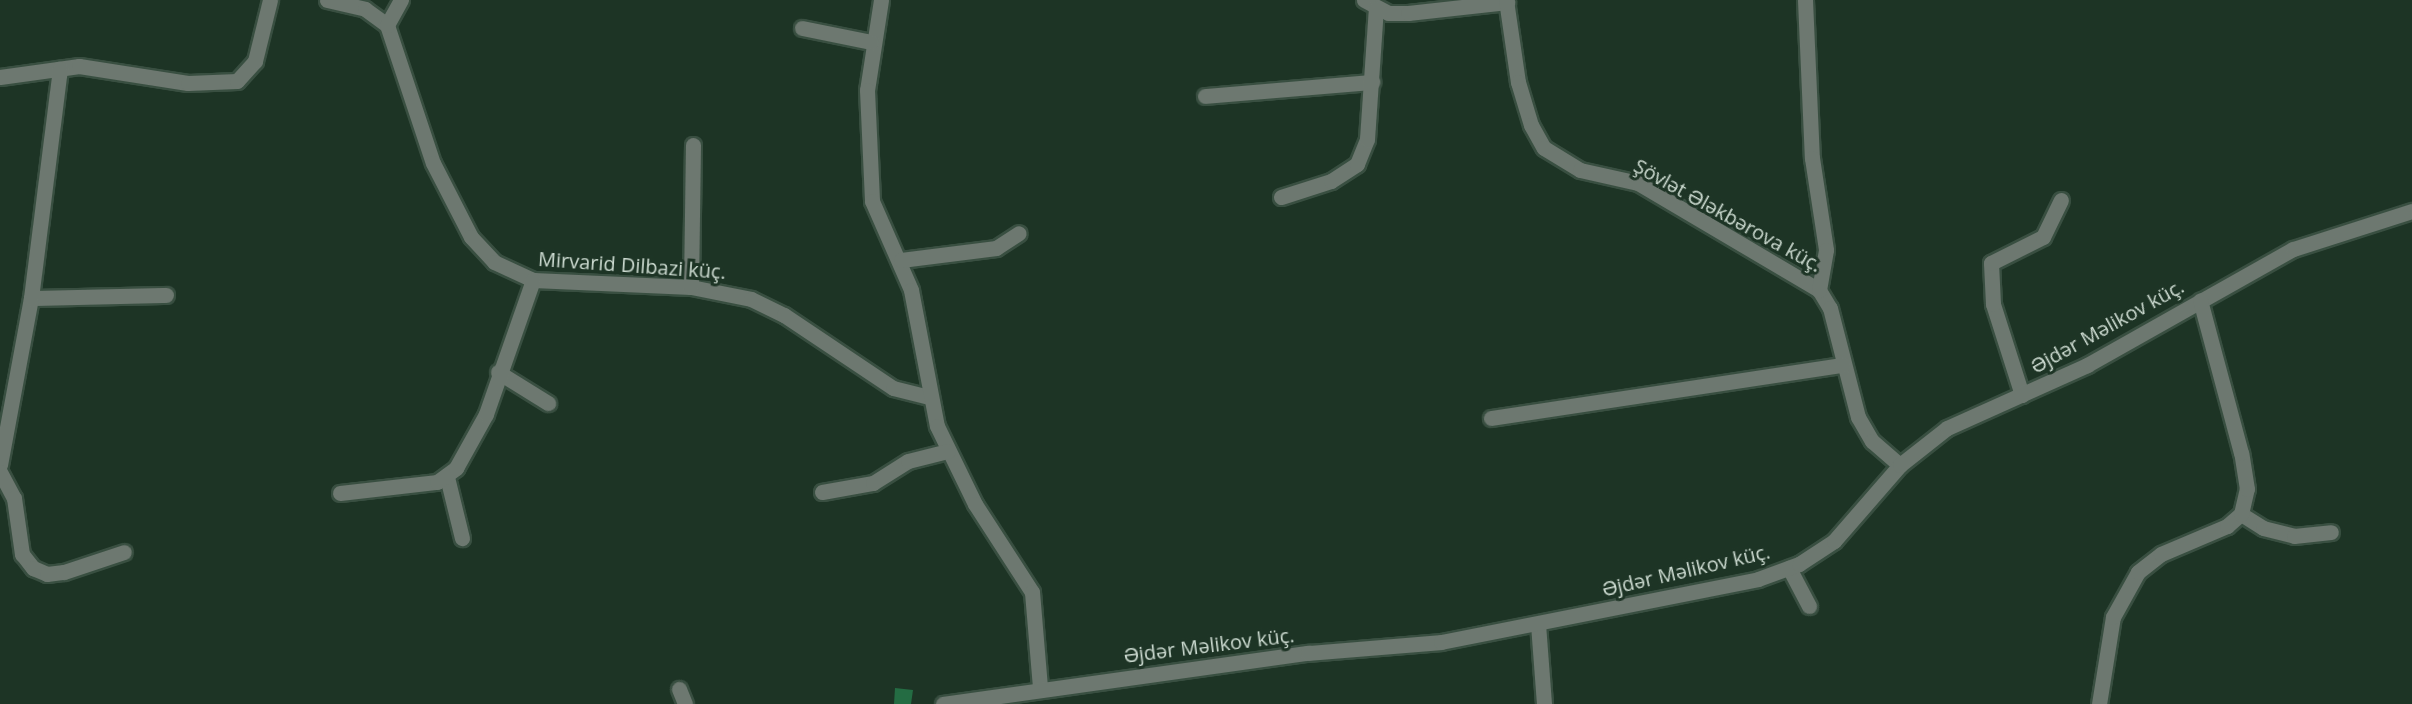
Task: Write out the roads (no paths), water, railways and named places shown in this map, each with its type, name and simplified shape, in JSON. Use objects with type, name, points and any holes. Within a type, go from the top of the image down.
[{"type":"street","points":[[0,77],[60,69],[101,68],[188,83],[237,81],[255,61],[270,0]]},
{"type":"street","points":[[327,0],[365,9],[387,25],[401,0]]},
{"type":"street","points":[[881,0],[871,42],[872,201],[901,260],[911,290],[928,397],[948,451],[975,504],[1032,592],[1040,688]]},
{"type":"street","points":[[1805,0],[1812,158],[1826,250],[1820,290]]},
{"type":"street","points":[[1281,197],[1331,181],[1357,164],[1367,139],[1372,82],[1370,4],[1408,14],[1507,1]]},
{"type":"street","name":"Şövlət Ələkbərova küç.","points":[[1507,1],[1518,82],[1531,125],[1544,148],[1580,171],[1638,183],[1820,290],[1830,308],[1843,365],[1865,432],[1900,465]]},
{"type":"street","name":"Mirvarid Dilbazi küç.","points":[[387,25],[420,134],[471,237],[494,262],[533,280],[691,287],[751,299],[784,315],[893,388],[928,397]]},
{"type":"street","points":[[802,28],[871,42]]},
{"type":"street","points":[[0,465],[31,298],[60,69]]},
{"type":"street","points":[[1205,96],[1372,82]]},
{"type":"street","points":[[691,287],[693,145]]},
{"type":"street","points":[[2022,395],[1993,304],[1991,263],[2043,237],[2061,200]]},
{"type":"street","name":"Əjdər Məlikov küç.","points":[[943,704],[1040,688],[1441,642],[1538,624],[1789,568],[1858,519],[1900,465],[1947,428],[2087,365],[2293,249],[2412,211]]},
{"type":"street","points":[[901,260],[996,248],[1019,233]]},
{"type":"street","points":[[340,493],[447,477],[478,432],[533,280]]},
{"type":"street","points":[[31,298],[166,295]]},
{"type":"street","points":[[2099,704],[2113,617],[2138,572],[2161,554],[2227,526],[2241,514],[2247,489],[2241,453],[2200,300]]},
{"type":"street","points":[[1491,418],[1843,365]]},
{"type":"street","points":[[498,372],[548,403]]},
{"type":"street","points":[[822,492],[873,483],[908,461],[948,451]]},
{"type":"street","points":[[0,472],[14,498],[22,554],[33,568],[47,574],[64,572],[124,552]]},
{"type":"street","points":[[447,477],[462,538]]},
{"type":"street","points":[[2241,514],[2263,528],[2294,536],[2331,532]]},
{"type":"street","points":[[1789,568],[1809,606]]},
{"type":"street","points":[[1538,624],[1544,704]]},
{"type":"street","points":[[679,689],[685,704]]}]
